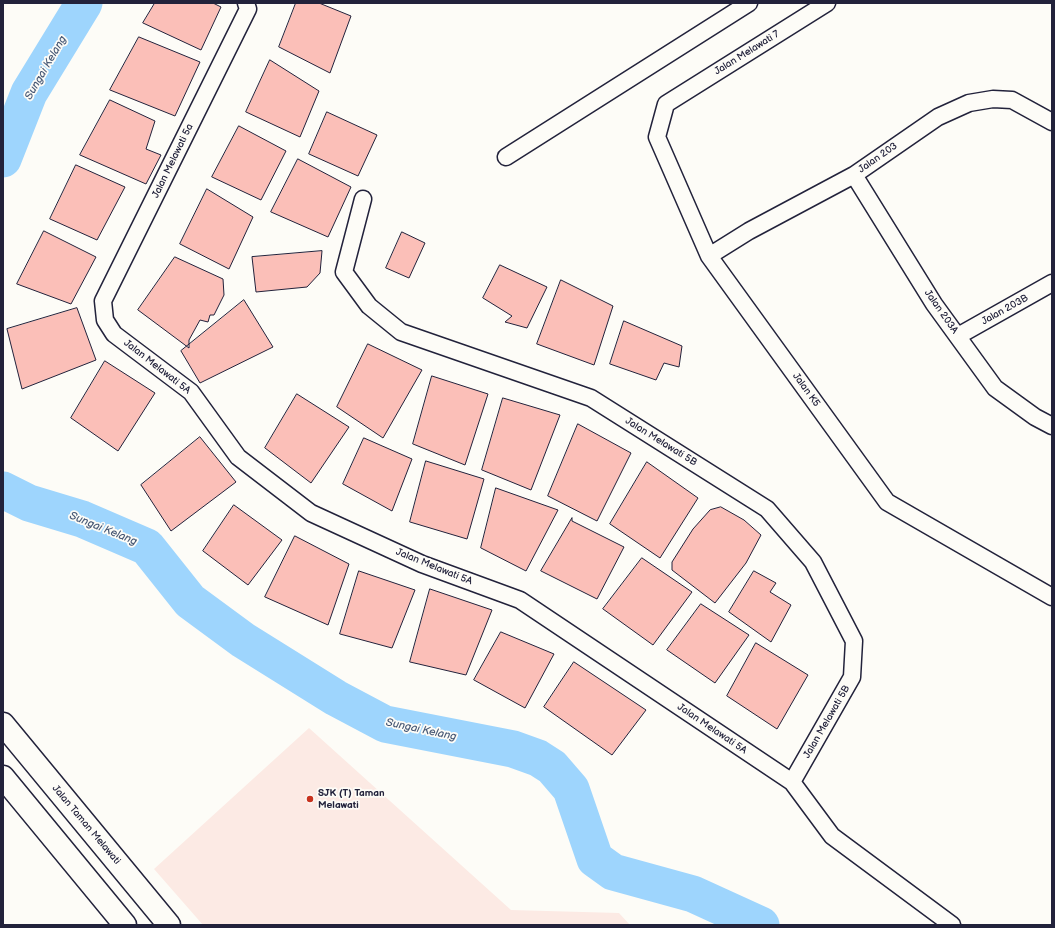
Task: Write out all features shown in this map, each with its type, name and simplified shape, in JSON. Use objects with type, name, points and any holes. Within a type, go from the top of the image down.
[{"type":"main road","name":"Jalan Taman Melawati","points":[[3,724],[169,925]]},
{"type":"main road","points":[[3,777],[125,925]]},
{"type":"street","name":"Jalan Melawati 5a","points":[[105,320],[103,302],[248,9],[246,3]]},
{"type":"street","points":[[506,157],[750,3]]},
{"type":"street","name":"Jalan Melawati 7","points":[[666,104],[827,3]]},
{"type":"street","name":"Jalan 203","points":[[709,256],[749,231],[854,175],[938,117],[969,103],[993,99],[1012,100],[1052,122]]},
{"type":"street","name":"Jalan K5","points":[[666,104],[657,137],[709,256],[887,502],[1052,597]]},
{"type":"street","name":"Jalan 203A","points":[[854,175],[934,304],[995,388],[1035,417],[1052,426]]},
{"type":"street","name":"Jalan Melawati 5B","points":[[363,199],[344,272],[369,306],[401,332],[591,398],[768,509],[813,562],[854,640],[852,677],[792,782]]},
{"type":"street","name":"Jalan 203B","points":[[958,336],[1052,283]]},
{"type":"street","name":"Jalan Melawati 5A","points":[[105,320],[114,334],[191,392],[238,457],[311,513],[422,564],[520,600],[792,782],[832,836],[952,925]]},
{"type":"shaded area","name":"SJK (T) Taman Melawati","points":[[309,728],[511,910],[619,913],[630,925],[203,925],[154,869]]},
{"type":"building","points":[[155,3],[213,3],[221,7],[201,50],[143,23]]},
{"type":"building","points":[[296,3],[319,3],[351,16],[330,73],[279,47]]},
{"type":"building","points":[[139,37],[200,62],[175,116],[110,90]]},
{"type":"building","points":[[270,60],[319,91],[300,137],[246,112]]},
{"type":"building","points":[[110,100],[155,121],[146,149],[161,155],[146,184],[80,155]]},
{"type":"building","points":[[327,112],[377,135],[358,176],[309,154]]},
{"type":"building","points":[[239,126],[286,151],[261,200],[212,177]]},
{"type":"building","points":[[298,159],[351,187],[328,237],[271,212]]},
{"type":"building","points":[[76,165],[125,187],[97,240],[50,219]]},
{"type":"building","points":[[207,189],[253,217],[229,269],[180,244]]},
{"type":"building","points":[[44,231],[96,257],[71,304],[17,284]]},
{"type":"building","points":[[402,232],[425,243],[409,278],[386,268]]},
{"type":"building","points":[[322,251],[320,273],[307,287],[256,292],[252,257]]},
{"type":"building","points":[[175,257],[223,279],[224,295],[214,315],[210,315],[208,322],[200,320],[189,340],[189,348],[138,310]]},
{"type":"building","points":[[500,265],[547,287],[527,328],[505,322],[512,316],[483,298]]},
{"type":"building","points":[[561,280],[613,306],[594,365],[537,344]]},
{"type":"building","points":[[244,300],[273,347],[200,383],[181,351]]},
{"type":"building","points":[[77,308],[96,360],[22,389],[7,329]]},
{"type":"building","points":[[624,321],[682,346],[679,367],[664,363],[656,380],[610,364]]},
{"type":"building","points":[[368,344],[422,370],[383,438],[337,407]]},
{"type":"building","points":[[105,361],[155,393],[118,451],[71,418]]},
{"type":"building","points":[[432,376],[488,394],[465,465],[413,444]]},
{"type":"building","points":[[297,394],[349,427],[311,483],[265,448]]},
{"type":"building","points":[[503,398],[560,415],[531,490],[482,470]]},
{"type":"building","points":[[578,424],[631,453],[597,521],[548,496]]},
{"type":"building","points":[[200,437],[236,482],[171,531],[141,485]]},
{"type":"building","points":[[364,438],[412,459],[392,511],[343,484]]},
{"type":"building","points":[[426,461],[484,479],[467,539],[410,522]]},
{"type":"building","points":[[647,462],[698,498],[660,558],[610,524]]},
{"type":"building","points":[[496,488],[558,510],[526,571],[481,548]]},
{"type":"building","points":[[234,505],[282,540],[248,585],[203,551]]},
{"type":"building","points":[[721,507],[744,520],[761,535],[746,563],[715,603],[672,570],[672,562],[693,529],[710,510]]},
{"type":"building","points":[[572,518],[572,521],[624,547],[597,599],[541,571]]},
{"type":"building","points":[[295,536],[349,564],[328,625],[265,597]]},
{"type":"building","points":[[642,558],[692,592],[653,645],[603,609]]},
{"type":"building","points":[[359,571],[415,590],[392,648],[340,634]]},
{"type":"building","points":[[754,571],[776,583],[770,592],[791,605],[771,642],[729,612]]},
{"type":"building","points":[[430,589],[492,610],[466,675],[410,662]]},
{"type":"building","points":[[701,604],[749,635],[715,683],[667,650]]},
{"type":"building","points":[[501,632],[554,654],[525,708],[474,680]]},
{"type":"building","points":[[756,643],[808,675],[777,729],[727,696]]},
{"type":"building","points":[[574,662],[646,710],[612,755],[544,707]]},
{"type":"waterway","name":"Sungai Kelang","points":[[3,159],[29,93],[84,3]]},
{"type":"waterway","name":"Sungai Kelang","points":[[3,490],[29,503],[82,519],[147,547],[190,601],[243,640],[336,698],[385,724],[513,749],[538,758],[552,767],[571,789],[595,859],[613,872],[693,894],[761,925]]},
{"type":"place","name":"SJK (T) Taman Melawati","points":[[310,799]]}]
